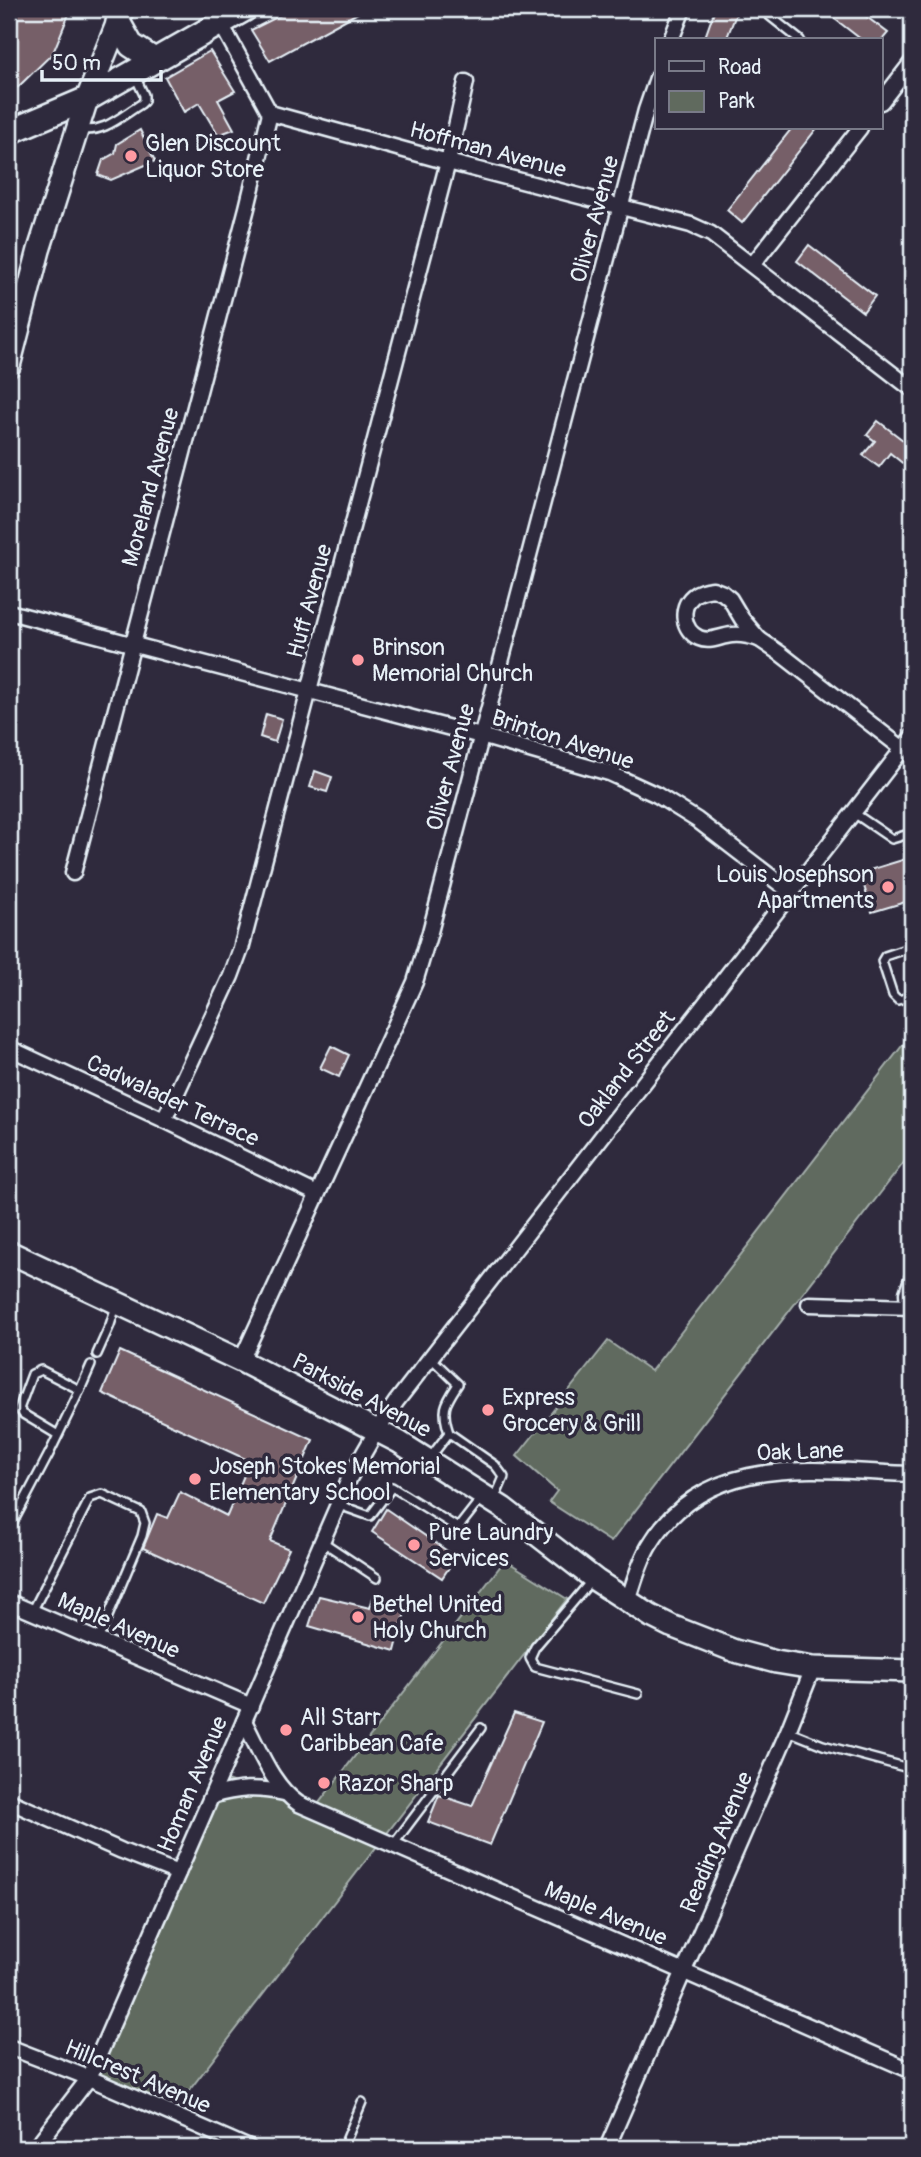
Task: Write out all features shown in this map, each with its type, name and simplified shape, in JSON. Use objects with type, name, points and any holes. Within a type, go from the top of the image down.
[{"type":"main road","points":[[9,132],[88,99],[245,9]]},
{"type":"main road","points":[[120,16],[131,45],[154,60]]},
{"type":"main road","points":[[9,366],[39,250],[88,99],[120,16]]},
{"type":"main road","name":"Parkside Avenue","points":[[9,1252],[241,1361],[377,1430],[488,1498],[593,1578],[671,1626],[702,1640],[776,1662],[813,1668],[912,1671]]},
{"type":"street","points":[[672,38],[683,9]]},
{"type":"street","points":[[220,22],[270,113]]},
{"type":"street","points":[[883,99],[912,62]]},
{"type":"street","name":"Huff Avenue","points":[[164,1120],[241,949],[448,162],[466,82]]},
{"type":"street","name":"Oliver Avenue","points":[[241,1361],[415,982],[655,84]]},
{"type":"street","name":"Hoffman Avenue","points":[[270,113],[691,225],[711,234],[753,264],[912,389]]},
{"type":"street","name":"Moreland Avenue","points":[[73,873],[270,113]]},
{"type":"street","points":[[753,264],[858,130]]},
{"type":"street","points":[[759,639],[740,635],[709,641],[699,638],[690,632],[685,620],[688,602],[702,590],[713,589],[723,593],[759,639],[908,743]]},
{"type":"street","name":"Brinton Avenue","points":[[9,612],[481,736],[609,773],[657,795],[697,820],[792,893]]},
{"type":"street","name":"Oakland Street","points":[[377,1430],[908,743]]},
{"type":"street","name":"Cadwalader Terrace","points":[[9,1048],[317,1194]]},
{"type":"street","points":[[809,1304],[910,1307],[907,1293],[912,1279]]},
{"type":"street","name":"Homan Avenue","points":[[35,2148],[89,2078],[351,1478],[377,1430]]},
{"type":"street","name":"Oak Lane","points":[[628,1601],[644,1555],[666,1522],[701,1492],[716,1485],[738,1477],[770,1471],[912,1474]]},
{"type":"street","name":"Maple Avenue","points":[[9,1602],[251,1706]]},
{"type":"street","name":"Reading Avenue","points":[[607,2148],[813,1668]]},
{"type":"street","name":"Maple Avenue","points":[[244,1721],[284,1793]]},
{"type":"street","name":"Maple Avenue","points":[[212,1796],[243,1788],[264,1788],[284,1793],[299,1804],[912,2071]]},
{"type":"street","points":[[9,1801],[178,1873]]},
{"type":"street","name":"Hillcrest Avenue","points":[[9,2047],[89,2078],[243,2147]]},
{"type":"lane","points":[[761,9],[797,38]]},
{"type":"lane","points":[[78,129],[99,130],[144,101],[144,94],[133,73]]},
{"type":"lane","points":[[854,813],[892,839],[912,833]]},
{"type":"lane","points":[[912,947],[885,956],[882,961],[893,995],[898,1000],[912,996]]},
{"type":"lane","points":[[97,1354],[117,1303]]},
{"type":"lane","points":[[339,1505],[370,1516],[392,1487],[458,1528],[488,1498],[504,1477],[495,1465],[449,1433],[444,1420],[444,1406],[458,1384],[431,1358]]},
{"type":"lane","points":[[9,1530],[91,1365]]},
{"type":"lane","points":[[58,1435],[19,1409],[32,1374],[41,1370],[79,1390]]},
{"type":"lane","points":[[428,1460],[449,1433]]},
{"type":"lane","points":[[32,1612],[90,1498],[102,1494],[141,1512],[145,1523],[136,1554],[97,1640]]},
{"type":"lane","points":[[323,1542],[377,1578]]},
{"type":"lane","points":[[593,1578],[535,1647],[530,1658],[535,1667],[638,1694]]},
{"type":"lane","points":[[392,1845],[481,1728]]},
{"type":"lane","points":[[788,1731],[823,1745],[912,1769]]},
{"type":"lane","points":[[343,2148],[362,2102]]},
{"type":"green space","points":[[912,1033],[912,1152],[611,1542],[549,1502],[557,1491],[517,1456],[608,1341],[651,1371]]},
{"type":"green space","points":[[505,1560],[567,1599],[168,2118],[81,2079],[219,1777],[312,1812]]},
{"type":"building","points":[[9,9],[71,9],[53,53],[18,87],[9,90]]},
{"type":"building","points":[[293,9],[365,9],[270,61],[251,30]]},
{"type":"building","points":[[715,9],[738,9],[727,38],[705,38]]},
{"type":"building","points":[[822,9],[856,9],[888,33],[883,39],[859,38]]},
{"type":"building","points":[[210,51],[235,91],[218,100],[234,129],[218,135],[199,103],[184,112],[165,77]]},
{"type":"building","name":"Glen Discount Liquor Store","points":[[140,130],[155,161],[111,180],[98,175],[103,160],[115,153],[117,144]]},
{"type":"building","points":[[790,130],[815,130],[742,223],[727,210]]},
{"type":"building","points":[[809,245],[875,296],[863,312],[797,261]]},
{"type":"building","points":[[878,421],[912,447],[912,471],[890,453],[879,467],[863,455],[875,441],[867,435]]},
{"type":"building","points":[[266,714],[282,719],[275,742],[260,737]]},
{"type":"building","points":[[315,771],[332,777],[327,792],[310,787]]},
{"type":"building","name":"Louis Josephson Apartments","points":[[912,857],[912,900],[872,912],[860,873]]},
{"type":"building","points":[[331,1046],[349,1055],[339,1077],[320,1068]]},
{"type":"building","name":"Joseph Stokes Memorial Elementary School","points":[[120,1351],[313,1440],[270,1541],[289,1549],[263,1603],[143,1548],[157,1514],[168,1518],[180,1492],[227,1516],[250,1461],[102,1393]]},
{"type":"building","name":"Pure Laundry Services","points":[[386,1509],[456,1557],[442,1578],[372,1532]]},
{"type":"building","name":"Bethel United Holy Church","points":[[374,1594],[407,1605],[395,1651],[309,1626],[319,1596],[370,1608]]},
{"type":"building","points":[[514,1713],[542,1722],[490,1845],[428,1822],[439,1795],[472,1806]]},
{"type":"place","name":"Glen Discount Liquor Store","points":[[131,156]]},
{"type":"place","name":"Brinson Memorial Church","points":[[358,660]]},
{"type":"place","name":"Louis Josephson Apartments","points":[[888,887]]},
{"type":"place","name":"Express Grocery & Grill","points":[[488,1410]]},
{"type":"place","name":"Joseph Stokes Memorial Elementary School","points":[[195,1479]]},
{"type":"place","name":"Pure Laundry Services","points":[[414,1545]]},
{"type":"place","name":"Bethel United Holy Church","points":[[358,1617]]},
{"type":"place","name":"All Starr Caribbean Cafe","points":[[286,1730]]},
{"type":"place","name":"Razor Sharp","points":[[324,1783]]}]
